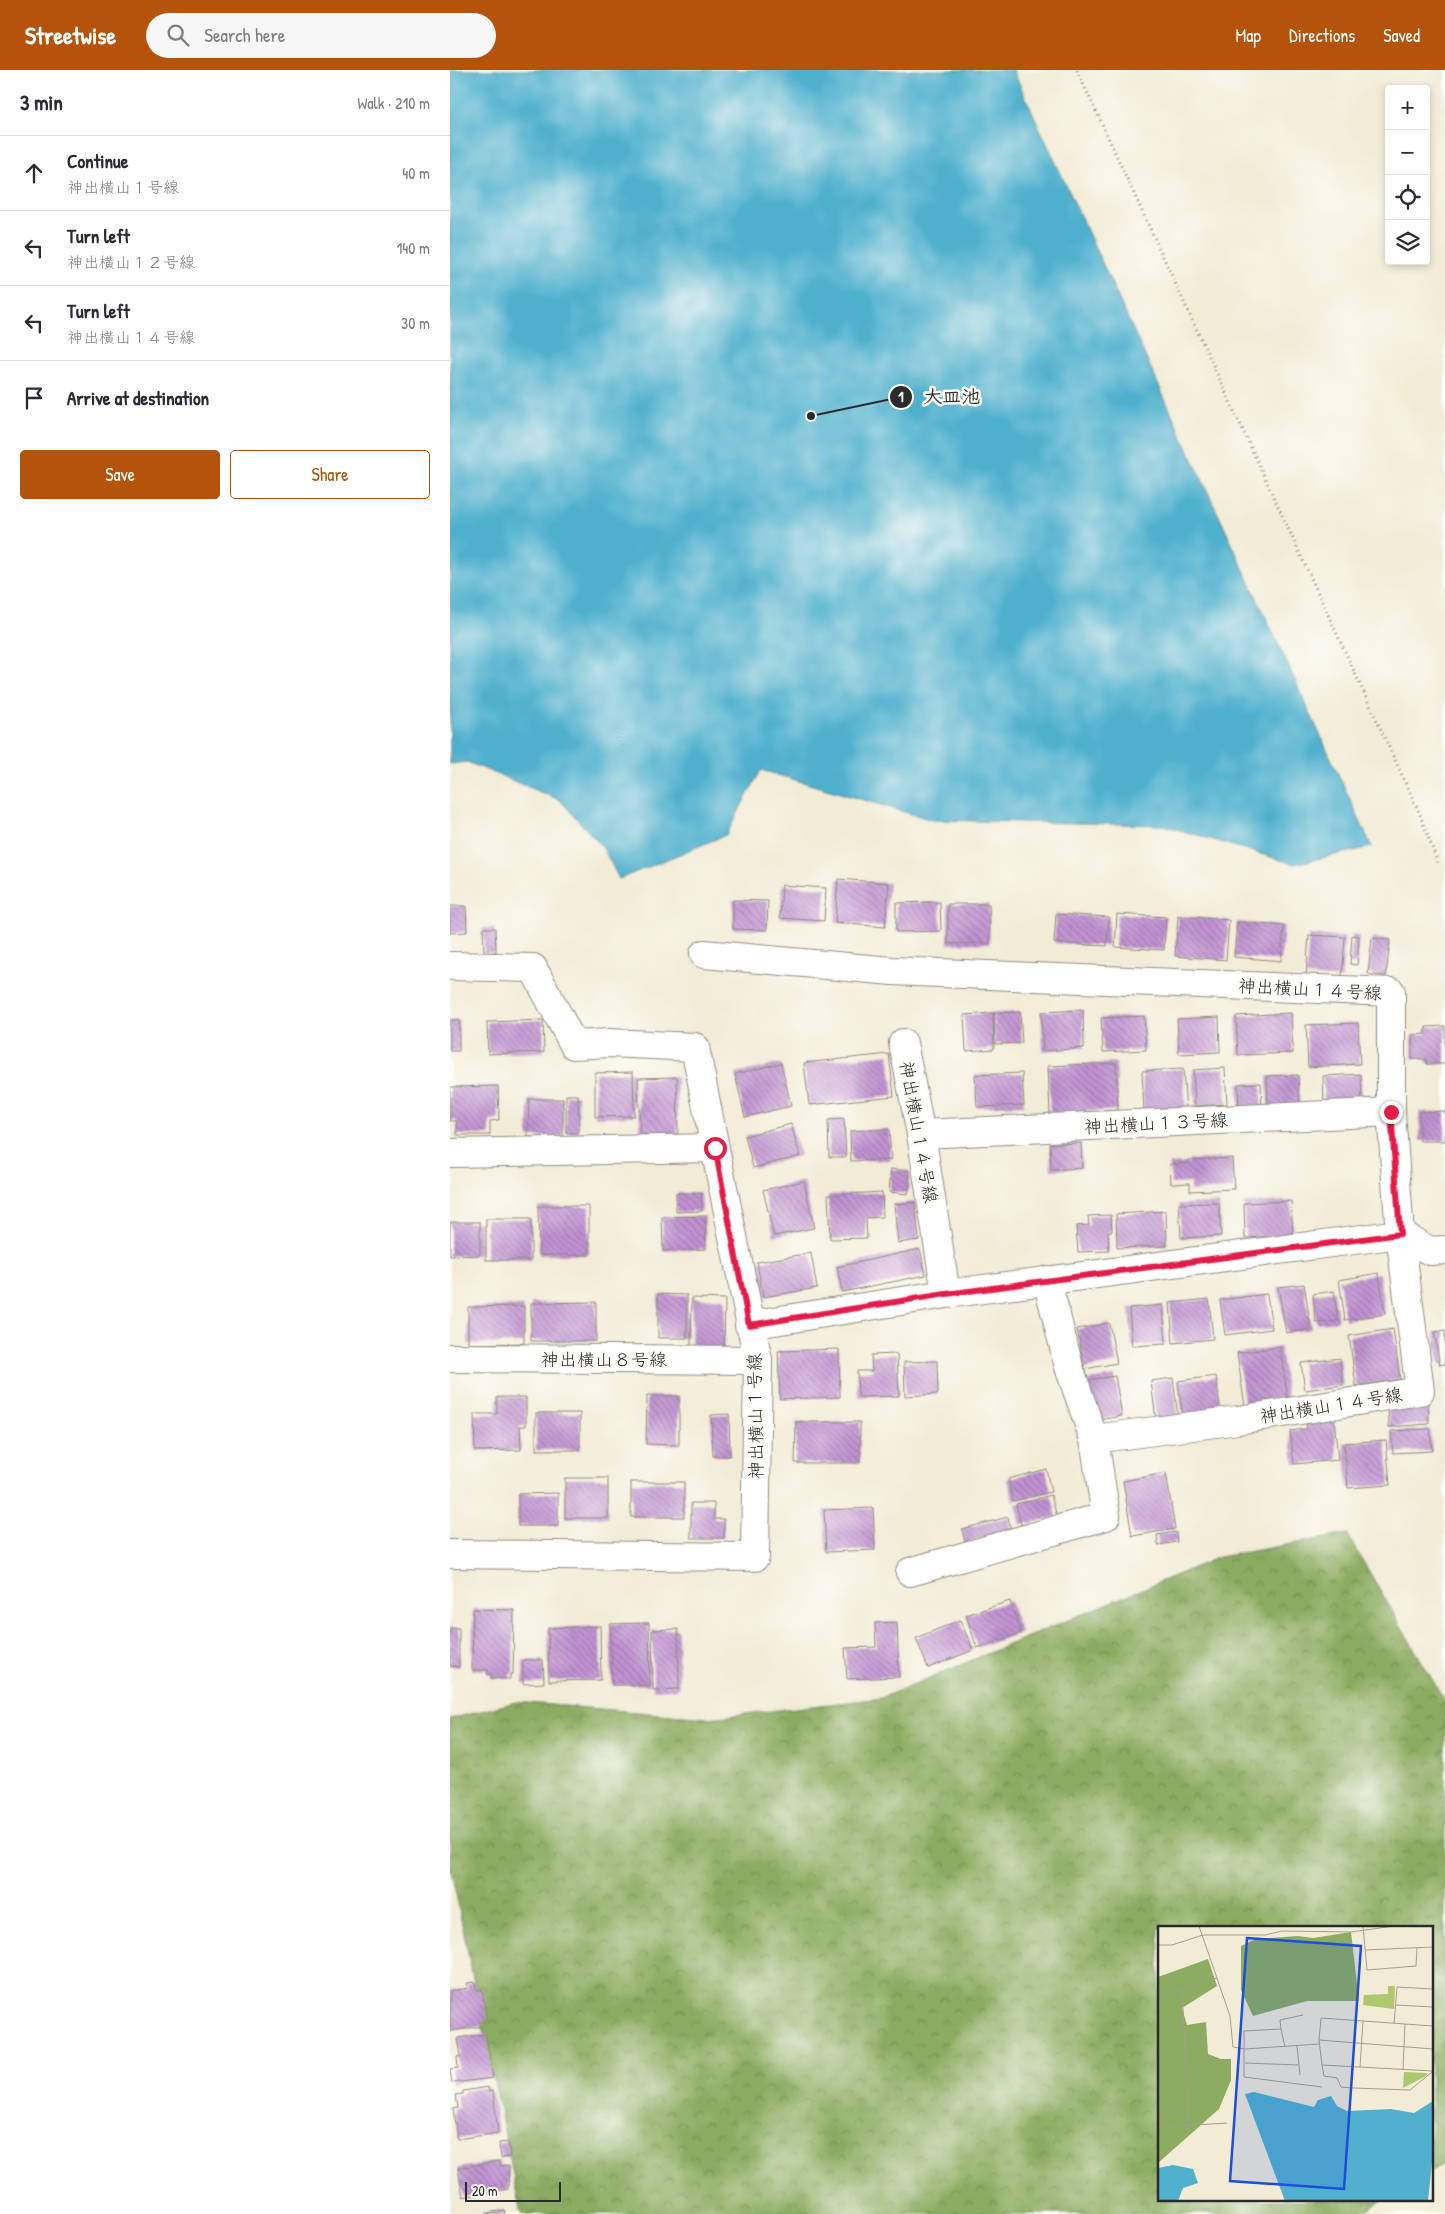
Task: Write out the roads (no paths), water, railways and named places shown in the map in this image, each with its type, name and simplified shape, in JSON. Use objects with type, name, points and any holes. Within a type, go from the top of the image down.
[{"type":"street","name":"神出横山１４号線","points":[[704,954],[892,971],[1391,992],[1391,1112],[1400,1234],[1420,1391],[1238,1420],[1094,1439]]},
{"type":"street","name":"神出横山１号線","points":[[450,966],[533,968],[574,1045],[609,1043],[694,1047],[749,1325],[758,1360],[755,1557],[450,1554]]},
{"type":"street","name":"神出横山１４号線","points":[[903,1043],[921,1134],[946,1294]]},
{"type":"street","name":"神出横山１３号線","points":[[921,1134],[1391,1112]]},
{"type":"street","points":[[450,1153],[715,1148]]},
{"type":"street","points":[[749,1325],[946,1294],[1400,1234],[1430,1251],[1445,1250]]},
{"type":"street","points":[[910,1572],[1106,1516],[1094,1439],[1069,1367],[1047,1280]]},
{"type":"street","name":"神出横山８号線","points":[[450,1358],[758,1360]]},
{"type":"water","points":[[450,70],[1013,70],[1372,847],[1294,864],[1163,825],[932,820],[761,770],[726,835],[619,879],[603,848],[560,800],[467,762],[450,764]]},
{"type":"place","name":"大皿池","points":[[811,416]]}]
